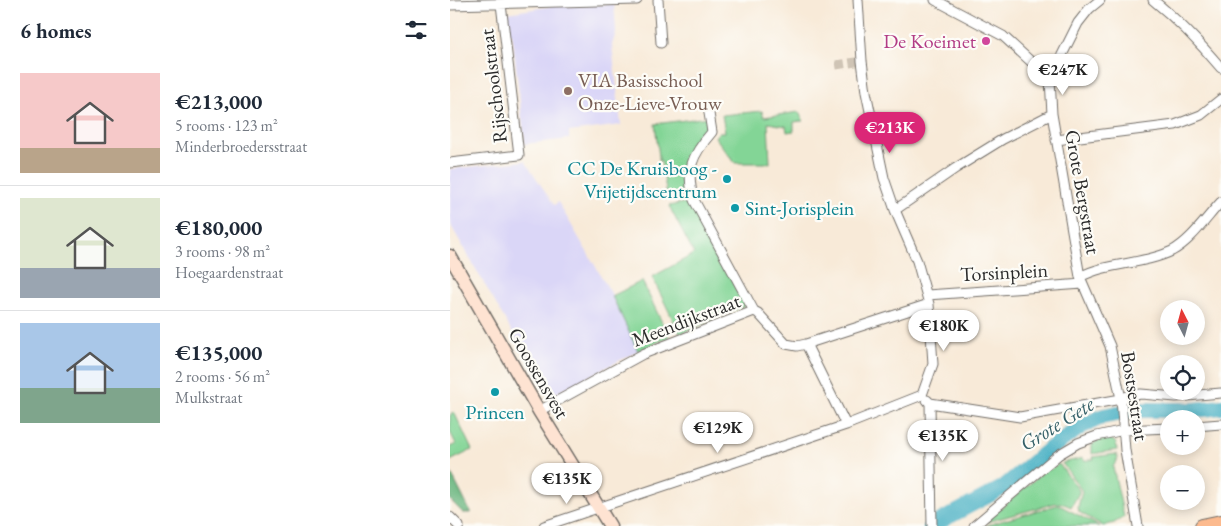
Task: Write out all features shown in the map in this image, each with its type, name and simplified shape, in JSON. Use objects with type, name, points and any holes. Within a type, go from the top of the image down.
[{"type":"main road","points":[[1202,526],[1221,522]]},
{"type":"street","points":[[450,5],[637,0]]},
{"type":"street","points":[[658,0],[661,43]]},
{"type":"street","points":[[544,526],[846,425],[922,395],[933,364],[928,300],[917,261],[895,210],[884,178],[866,92],[858,0]]},
{"type":"street","points":[[935,0],[1003,36],[1050,79],[1078,23],[1088,9],[1100,0]]},
{"type":"street","points":[[1153,0],[1189,32],[1221,68]]},
{"type":"street","name":"Rijschoolstraat","points":[[450,163],[519,155],[501,4]]},
{"type":"street","name":"Grote Bergstraat","points":[[1050,79],[1052,114],[1081,281]]},
{"type":"street","points":[[1056,140],[1175,125],[1201,115],[1221,99]]},
{"type":"street","points":[[708,108],[712,132],[701,145],[691,162],[689,185],[694,200],[754,311]]},
{"type":"street","points":[[895,210],[1002,139],[1052,114]]},
{"type":"street","name":"Torsinplein","points":[[928,300],[1081,281],[1089,272],[1171,251],[1183,244],[1221,202]]},
{"type":"street","name":"Goossensvest","points":[[450,256],[539,410],[610,526]]},
{"type":"street","name":"Bostsestraat","points":[[1081,281],[1110,346],[1122,407],[1125,450],[1138,526]]},
{"type":"street","name":"Meendijkstraat","points":[[539,410],[644,354],[754,311],[786,344],[797,346],[928,300]]},
{"type":"street","points":[[806,344],[846,425]]},
{"type":"street","points":[[922,395],[930,403],[1020,416],[1122,407],[1134,394],[1176,397],[1221,393]]},
{"type":"street","points":[[930,403],[932,524]]},
{"type":"street","points":[[1205,425],[1221,424]]},
{"type":"street","points":[[974,526],[1058,455],[1078,443],[1096,436],[1124,430],[1160,428]]},
{"type":"street","points":[[450,517],[459,526]]},
{"type":"shaded area","name":"VIA Basisschool Onze-Lieve-Vrouw","points":[[614,4],[616,32],[612,45],[621,125],[569,132],[569,139],[525,144],[512,34],[509,34],[507,13],[553,6]]},
{"type":"shaded area","points":[[525,161],[554,205],[558,202],[611,293],[638,351],[553,395],[546,391],[450,224],[450,169]]},
{"type":"green space","points":[[762,111],[764,117],[799,112],[803,121],[794,122],[794,131],[787,132],[786,126],[768,123],[770,163],[735,163],[715,137],[719,132],[725,132],[722,115]]},
{"type":"green space","points":[[708,117],[705,131],[693,149],[688,162],[686,182],[688,196],[671,198],[671,195],[667,195],[661,161],[659,160],[655,124]]},
{"type":"green space","points":[[683,203],[694,206],[745,306],[680,334],[652,277],[694,254],[669,206]]},
{"type":"green space","points":[[642,281],[669,337],[638,351],[612,296]]},
{"type":"green space","points":[[454,412],[472,450],[450,461],[450,447],[456,444],[450,432],[450,415]]},
{"type":"green space","points":[[1111,439],[1116,443],[1117,450],[1092,454],[1092,445],[1094,443],[1100,440]]},
{"type":"green space","points":[[1116,454],[1118,458],[1113,467],[1124,517],[1114,523],[1103,526],[1079,512],[1078,507],[1082,491],[1062,463],[1083,458],[1084,461],[1094,459],[1093,457]]},
{"type":"green space","points":[[1059,464],[1079,490],[1071,507],[1056,503],[986,521],[1047,469],[1049,470]]},
{"type":"green space","points":[[450,471],[471,513],[463,513],[450,500]]},
{"type":"green space","points":[[1057,505],[1099,526],[984,526]]},
{"type":"waterway","name":"Grote Gete","points":[[931,526],[1004,487],[1047,451],[1082,426],[1104,416],[1138,410],[1195,410],[1221,407]]},
{"type":"tunnel","points":[[836,65],[862,61]]},
{"type":"place","name":"De Koeimet","points":[[986,41]]},
{"type":"place","name":"VIA Basisschool Onze-Lieve-Vrouw","points":[[568,91]]},
{"type":"place","name":"CC De Kruisboog - Vrijetijdscentrum","points":[[727,179]]},
{"type":"place","name":"Sint-Jorisplein","points":[[735,208]]},
{"type":"place","name":"Princen","points":[[495,392]]}]
